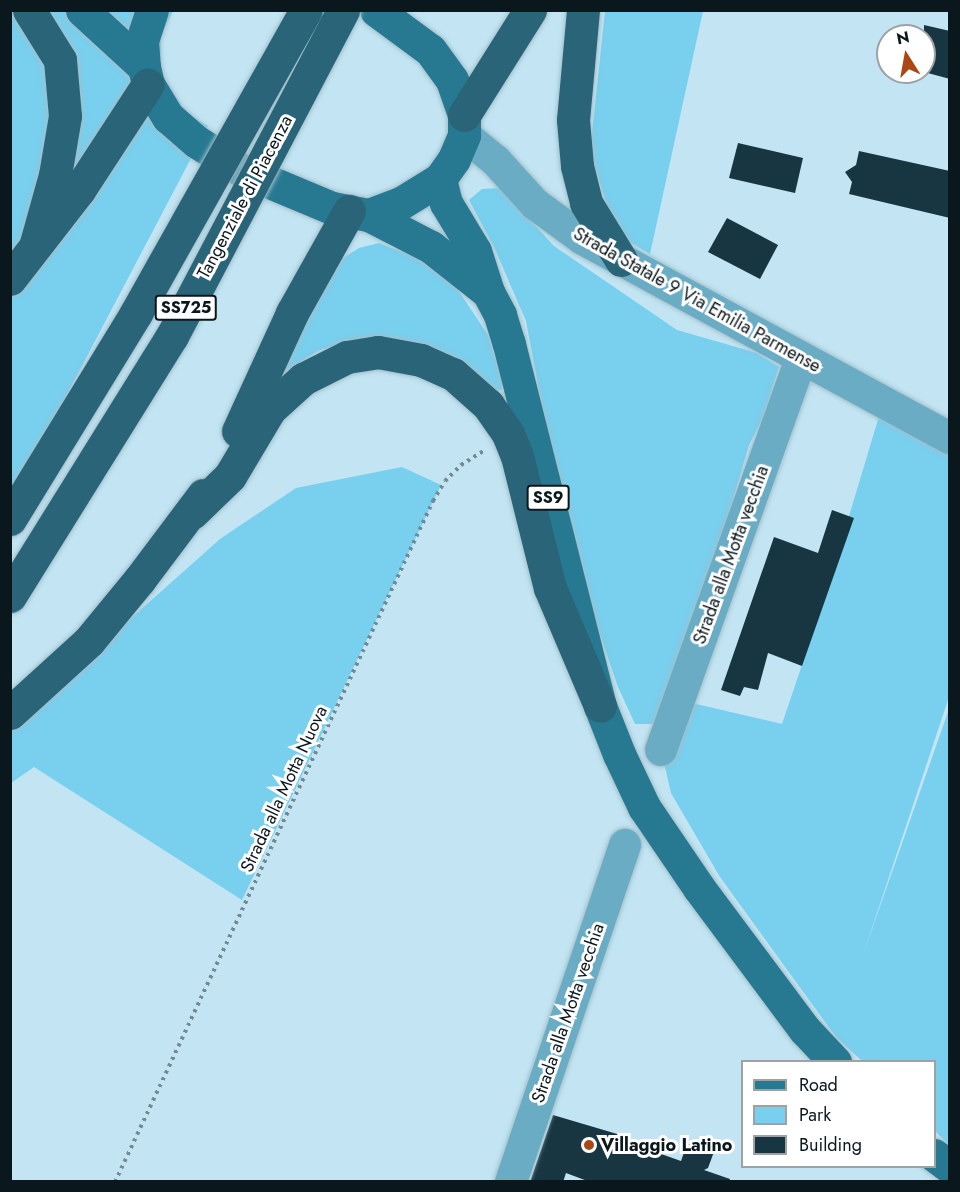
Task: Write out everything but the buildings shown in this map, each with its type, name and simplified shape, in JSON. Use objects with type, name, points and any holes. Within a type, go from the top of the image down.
[{"type":"highway","points":[[29,10],[60,60],[65,116],[55,174],[36,243]]},
{"type":"highway","name":"Tangenziale di Piacenza","points":[[10,519],[136,313],[306,10]]},
{"type":"highway","name":"Tangenziale di Piacenza","points":[[10,596],[172,336],[343,10]]},
{"type":"highway","points":[[464,125],[530,10]]},
{"type":"highway","points":[[583,10],[573,120],[576,166],[586,203],[621,260]]},
{"type":"highway","points":[[10,279],[79,190],[146,76]]},
{"type":"highway","points":[[192,513],[228,455],[292,313],[359,213]]},
{"type":"highway","points":[[10,713],[89,641],[192,513],[230,476],[270,409],[303,379],[347,357],[378,352],[421,360],[453,374],[488,405],[508,434],[517,456],[550,588],[600,706]]},
{"type":"main road","points":[[82,10],[146,76],[168,117],[197,142],[241,170],[324,205],[359,213],[431,247],[488,292]]},
{"type":"main road","points":[[146,76],[141,40],[152,10]]},
{"type":"main road","points":[[359,213],[401,202],[441,180],[454,159],[464,125],[452,80],[430,50],[376,10]]},
{"type":"main road","points":[[441,180],[446,203],[474,251],[488,292]]},
{"type":"main road","name":"SS9","points":[[488,292],[500,315],[509,344],[600,706],[644,807],[699,888],[805,1030],[833,1060]]},
{"type":"main road","points":[[936,1156],[950,1167]]},
{"type":"street","name":"Strada Statale 9 Via Emilia Parmense","points":[[464,125],[535,204],[583,239],[950,438]]},
{"type":"street","name":"Strada alla Motta vecchia","points":[[661,750],[801,359]]},
{"type":"street","name":"Strada alla Motta vecchia","points":[[511,1182],[625,845]]},
{"type":"path","name":"Strada alla Motta Nuova","points":[[115,1182],[433,501],[444,481],[462,465],[508,434]]},
{"type":"green space","points":[[11,11],[173,11],[161,35],[161,74],[187,113],[208,126],[11,501]]},
{"type":"green space","points":[[605,11],[703,11],[650,254],[626,240],[607,206],[590,152]]},
{"type":"green space","points":[[501,188],[554,246],[677,330],[757,353],[779,367],[762,420],[749,445],[717,554],[655,724],[635,724],[618,687],[595,620],[548,438],[526,321],[494,247],[469,200],[482,189]]},
{"type":"green space","points":[[379,243],[415,257],[454,284],[488,335],[502,378],[502,389],[496,393],[341,343],[318,351],[281,374],[290,348],[335,263],[359,248]]},
{"type":"green space","points":[[883,403],[949,438],[949,697],[863,955],[949,709],[949,1145],[936,1132],[936,1060],[861,1060],[836,1037],[720,877],[671,793],[661,750],[679,700],[782,724],[822,606]]},
{"type":"green space","points":[[402,467],[441,485],[242,900],[34,767],[11,783],[10,726],[220,539],[296,488]]},
{"type":"place","name":"Villaggio Latino","points":[[589,1145]]}]
